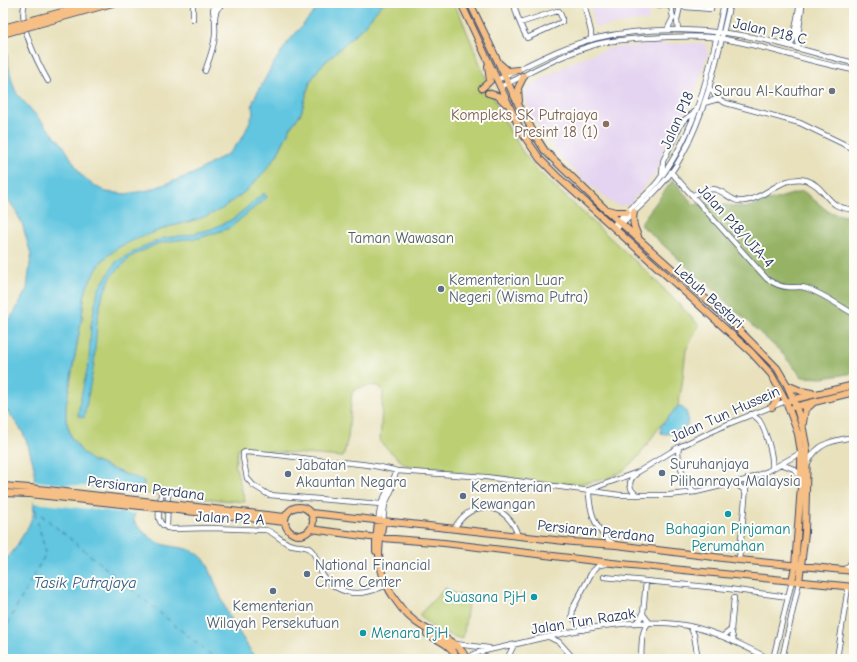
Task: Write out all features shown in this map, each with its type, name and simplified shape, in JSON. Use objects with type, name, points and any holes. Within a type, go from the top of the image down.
[{"type":"main road","points":[[3,34],[95,3]]},
{"type":"main road","points":[[3,28],[37,22],[113,3]]},
{"type":"main road","name":"Lebuh Bestari","points":[[461,3],[522,133],[540,159],[751,352],[771,374],[778,385],[789,409],[804,451],[807,465],[805,533],[798,566],[792,581]]},
{"type":"main road","name":"Lebuh Bestari","points":[[470,3],[519,106],[536,137],[546,151],[605,209],[725,316],[757,347],[777,368],[787,385],[794,399],[803,429],[804,451],[801,477],[798,566],[799,582]]},
{"type":"main road","points":[[482,88],[490,81],[487,57]]},
{"type":"main road","points":[[498,61],[508,71],[518,70]]},
{"type":"main road","points":[[519,106],[518,88],[524,76]]},
{"type":"main road","points":[[488,93],[498,96],[509,107]]},
{"type":"main road","points":[[605,209],[615,212],[627,212]]},
{"type":"main road","points":[[634,212],[632,220],[633,225],[640,240]]},
{"type":"main road","points":[[772,406],[777,399],[778,385]]},
{"type":"main road","points":[[787,385],[801,392],[814,394]]},
{"type":"main road","name":"Jalan Tun Hussein","points":[[786,401],[854,385]]},
{"type":"main road","name":"Jalan Tun Hussein","points":[[789,409],[854,392]]},
{"type":"main road","points":[[803,429],[805,410],[810,405],[823,400]]},
{"type":"main road","name":"Persiaran Perdana","points":[[3,486],[29,491],[285,519]]},
{"type":"main road","name":"Persiaran Perdana","points":[[3,493],[29,491]]},
{"type":"main road","points":[[295,507],[304,508],[311,513],[314,521],[311,529],[304,535],[295,535],[287,530],[285,519],[288,512],[295,507]]},
{"type":"main road","name":"Persiaran Perdana","points":[[311,513],[518,536],[616,545],[739,560],[854,571]]},
{"type":"main road","points":[[380,521],[378,538],[378,566],[395,604],[420,630],[449,647],[456,655],[457,659]]},
{"type":"main road","name":"Persiaran Perdana","points":[[311,529],[378,538],[444,542],[612,563],[851,587]]},
{"type":"main road","points":[[378,538],[380,564],[386,586]]},
{"type":"main road","points":[[380,551],[384,541],[391,539]]},
{"type":"main road","points":[[407,616],[421,626],[453,644],[463,652],[467,659]]},
{"type":"street","points":[[25,3],[23,14],[29,42],[48,81]]},
{"type":"street","points":[[192,3],[193,19]]},
{"type":"street","points":[[205,71],[215,36],[216,11],[219,3]]},
{"type":"street","points":[[514,3],[520,23],[527,38],[562,22],[561,15],[557,11],[520,23]]},
{"type":"street","points":[[584,3],[591,32],[591,40]]},
{"type":"street","points":[[656,3],[659,5],[711,8],[712,3]]},
{"type":"street","name":"Jalan P18","points":[[721,32],[724,3]]},
{"type":"street","name":"Jalan P18","points":[[620,222],[627,212],[662,176],[685,138],[702,95],[730,3]]},
{"type":"street","points":[[785,46],[793,40],[800,3]]},
{"type":"street","points":[[798,49],[798,36],[803,3]]},
{"type":"street","points":[[667,30],[673,18],[671,6]]},
{"type":"street","points":[[678,30],[676,20],[680,6]]},
{"type":"street","name":"Jalan P18 C","points":[[497,80],[562,50],[591,40],[636,32],[667,30],[721,32],[765,40],[854,62]]},
{"type":"street","points":[[591,32],[598,38]]},
{"type":"street","name":"Jalan P18 C","points":[[500,87],[595,44],[636,39],[676,37],[719,38],[764,47],[815,62],[854,70]]},
{"type":"street","name":"Jalan P18","points":[[620,222],[634,212],[663,183],[684,151],[709,87],[719,38]]},
{"type":"street","points":[[709,87],[718,99],[733,106],[800,123],[854,149]]},
{"type":"street","points":[[704,103],[718,99]]},
{"type":"street","points":[[662,176],[663,162],[679,128],[683,121],[696,111]]},
{"type":"street","name":"Jalan P18/UIA-4","points":[[671,172],[767,279],[784,287],[809,289],[830,299],[854,314]]},
{"type":"street","points":[[693,195],[712,189],[734,200],[743,201],[754,198],[784,182],[805,180],[822,190],[835,204],[842,208],[854,210]]},
{"type":"street","points":[[614,228],[620,222]]},
{"type":"street","name":"Jalan Tun Hussein","points":[[589,490],[638,472],[679,447],[751,414],[786,401]]},
{"type":"street","points":[[751,414],[759,421],[764,432],[772,456],[772,469]]},
{"type":"street","points":[[807,465],[811,455],[816,449],[824,444],[854,437]]},
{"type":"street","points":[[679,447],[678,457],[685,478],[691,489],[696,492]]},
{"type":"street","points":[[381,504],[269,495],[253,485],[248,478],[243,453],[263,453],[356,463],[385,467],[398,471],[486,477],[567,489],[589,490],[620,495],[639,495],[696,492],[735,483],[772,469],[804,451]]},
{"type":"street","points":[[781,464],[794,469],[801,477]]},
{"type":"street","points":[[380,521],[381,504],[398,471]]},
{"type":"street","points":[[380,521],[398,471]]},
{"type":"street","points":[[638,472],[633,476],[630,483],[633,492],[639,495]]},
{"type":"street","points":[[739,560],[747,479]]},
{"type":"street","points":[[735,483],[740,486],[745,493]]},
{"type":"street","points":[[589,490],[589,500],[595,522],[606,538],[616,545]]},
{"type":"street","points":[[165,492],[168,496],[167,528],[161,525],[159,520],[161,494],[165,492]]},
{"type":"street","points":[[454,529],[468,514],[479,509],[491,508],[498,509],[508,517],[513,523],[518,536]]},
{"type":"street","name":"Jalan P2 A","points":[[167,528],[266,530],[289,544],[309,548],[314,554],[320,571],[326,580],[340,589],[357,593],[386,586]]},
{"type":"street","points":[[840,570],[853,564],[854,553]]},
{"type":"street","points":[[583,630],[572,617],[573,608],[588,578],[595,568],[599,565],[612,563]]},
{"type":"street","points":[[604,577],[729,589],[788,597]]},
{"type":"street","points":[[633,624],[639,620],[643,614],[646,581]]},
{"type":"street","name":"Lebuh Bestari","points":[[773,659],[792,581]]},
{"type":"street","name":"Lebuh Bestari","points":[[782,659],[799,582]]},
{"type":"street","points":[[837,659],[851,587]]},
{"type":"street","points":[[734,598],[731,630],[734,642]]},
{"type":"street","points":[[567,610],[573,608]]},
{"type":"street","points":[[641,659],[643,633],[648,622],[643,614]]},
{"type":"street","name":"Jalan Tun Razak","points":[[467,659],[471,655],[480,652],[583,630],[648,622],[662,622],[690,626],[720,636],[770,659]]},
{"type":"street","points":[[690,626],[694,635],[698,659]]},
{"type":"street","points":[[720,636],[723,636],[731,630]]},
{"type":"street","points":[[548,637],[559,642],[574,659]]},
{"type":"street","points":[[453,644],[496,649]]},
{"type":"street","points":[[509,659],[509,655],[514,645]]},
{"type":"shaded area","points":[[590,3],[649,3],[649,20],[595,27]]},
{"type":"shaded area","name":"Kompleks SK Putrajaya Presint 18 (1)","points":[[702,43],[706,45],[708,53],[689,107],[678,120],[666,142],[655,174],[629,204],[620,206],[608,200],[560,157],[539,129],[527,105],[525,95],[528,87],[571,63],[590,55],[612,48]]},
{"type":"green space","name":"Taman Wawasan","points":[[383,3],[452,3],[460,15],[500,113],[522,151],[539,172],[648,273],[699,325],[686,350],[678,406],[658,429],[639,456],[623,471],[606,479],[578,484],[551,483],[416,468],[404,464],[380,442],[383,391],[379,386],[365,386],[352,392],[348,438],[343,457],[238,449],[235,464],[245,502],[143,493],[144,481],[91,460],[82,452],[71,437],[66,420],[66,405],[84,298],[88,284],[102,261],[117,248],[168,227],[192,221],[277,155],[291,127],[301,113],[310,82],[319,68],[364,26]]},
{"type":"green space","points":[[673,180],[693,204],[714,203],[745,208],[803,191],[829,212],[854,218],[854,373],[823,378],[802,377],[780,351],[640,224]]},
{"type":"green space","points":[[445,588],[456,594],[469,597],[463,639],[450,635],[428,624],[419,615]]},
{"type":"water","name":"Tasik Putrajaya","points":[[322,3],[383,3],[364,26],[319,68],[310,82],[301,113],[291,127],[277,155],[267,169],[247,190],[222,209],[207,216],[168,227],[134,240],[117,248],[102,261],[88,284],[84,298],[66,405],[66,420],[71,437],[82,452],[91,460],[144,481],[144,484],[137,489],[134,522],[157,542],[164,545],[190,550],[196,553],[207,563],[228,615],[256,659],[3,659],[3,562],[14,550],[29,525],[33,515],[35,492],[34,467],[28,445],[22,431],[3,405],[3,327],[14,313],[27,289],[31,255],[22,223],[14,208],[3,193],[3,27],[5,29],[11,79],[17,94],[63,145],[81,175],[95,186],[106,192],[126,194],[149,190],[193,174],[229,153],[243,137],[253,114],[252,106],[254,99],[272,66],[288,42]]},
{"type":"water","points":[[264,193],[267,197],[230,228],[200,238],[157,244],[132,256],[112,275],[102,297],[97,322],[94,364],[84,418],[78,416],[89,361],[91,325],[98,290],[116,262],[142,247],[164,238],[188,235],[211,229],[233,219]]},
{"type":"water","points":[[678,406],[687,413],[687,425],[675,432],[668,434],[661,433],[661,426]]},
{"type":"water","points":[[297,656],[307,659],[271,659],[282,657]]},
{"type":"pier","points":[[34,481],[137,492],[135,514],[34,503]]},
{"type":"ferry route","points":[[34,509],[216,659]]},
{"type":"ferry route","points":[[3,632],[46,553],[34,509]]},
{"type":"place","name":"Surau Al-Kauthar","points":[[832,91]]},
{"type":"place","name":"Kompleks SK Putrajaya Presint 18 (1)","points":[[606,124]]},
{"type":"place","name":"Kementerian Luar Negeri (Wisma Putra)","points":[[441,289]]},
{"type":"place","name":"Suruhanjaya Pilihanraya Malaysia","points":[[662,473]]},
{"type":"place","name":"Jabatan Akauntan Negara","points":[[288,474]]},
{"type":"place","name":"Kementerian Kewangan","points":[[463,496]]},
{"type":"place","name":"Bahagian Pinjaman Perumahan","points":[[728,514]]},
{"type":"place","name":"National Financial Crime Center","points":[[307,574]]},
{"type":"place","name":"Kementerian Wilayah Persekutuan","points":[[273,591]]},
{"type":"place","name":"Suasana PjH","points":[[534,597]]},
{"type":"place","name":"Menara PjH","points":[[363,633]]}]
